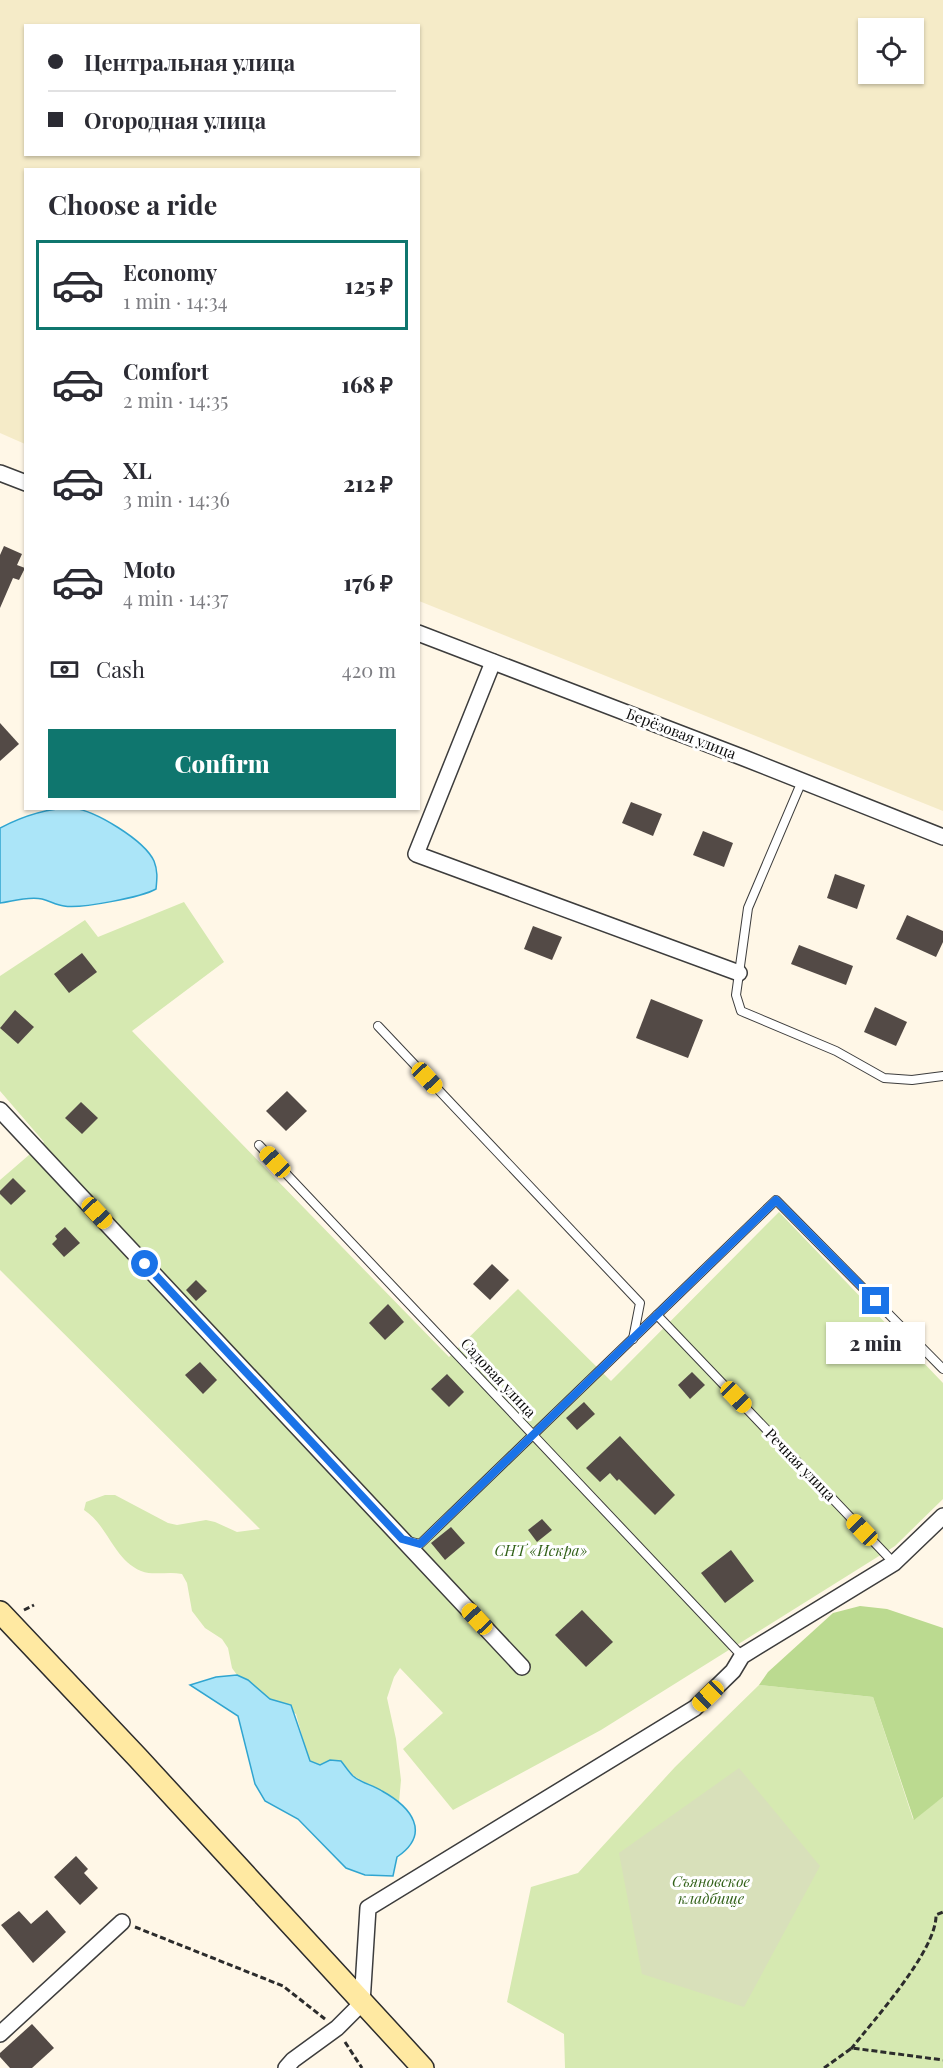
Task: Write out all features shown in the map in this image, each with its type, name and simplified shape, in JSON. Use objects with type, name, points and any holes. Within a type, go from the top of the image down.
[{"type":"main road","points":[[0,1612],[154,1775],[423,2068]]},
{"type":"street","points":[[0,473],[24,482]]},
{"type":"street","name":"Берёзовая улица","points":[[420,634],[943,837]]},
{"type":"street","points":[[493,662],[416,854],[740,973]]},
{"type":"street","points":[[0,1110],[522,1667]]},
{"type":"street","points":[[286,2068],[293,2060],[337,2028],[362,2003],[368,1908],[695,1708],[733,1671],[742,1656],[894,1563],[943,1516]]},
{"type":"street","points":[[0,2034],[122,1922]]},
{"type":"lane","points":[[802,781],[748,908],[736,995],[741,1011],[836,1051],[884,1078],[912,1080],[943,1076]]},
{"type":"lane","points":[[378,1026],[640,1303],[633,1339]]},
{"type":"lane","name":"Садовая улица","points":[[259,1145],[742,1656]]},
{"type":"lane","points":[[402,1539],[420,1544],[776,1200],[943,1369]]},
{"type":"lane","name":"Речная улица","points":[[657,1315],[894,1563]]},
{"type":"path","points":[[824,2068],[851,2049],[904,1983],[937,1927],[936,1915],[943,1912]]},
{"type":"path","points":[[122,1922],[283,1986],[337,2028],[362,2068]]},
{"type":"path","points":[[851,2049],[943,2060]]},
{"type":"shaded area","points":[[0,0],[943,0],[943,811],[420,601],[420,168],[24,168],[24,444],[0,433]]},
{"type":"green space","name":"СНТ «Искра»","points":[[184,902],[224,962],[132,1031],[449,1357],[518,1289],[611,1381],[779,1212],[943,1383],[943,1499],[895,1546],[601,1730],[453,1810],[403,1749],[443,1713],[400,1668],[394,1677],[387,1698],[396,1739],[401,1780],[399,1802],[354,1776],[341,1761],[330,1760],[320,1765],[309,1761],[296,1714],[270,1699],[248,1680],[237,1675],[232,1668],[228,1648],[222,1639],[205,1628],[192,1611],[187,1583],[182,1574],[146,1572],[131,1566],[99,1524],[84,1510],[86,1502],[105,1495],[115,1495],[168,1523],[177,1525],[206,1520],[237,1532],[260,1529],[0,1270],[0,1180],[44,1142],[0,1091],[0,976],[85,920],[98,937]]},
{"type":"green space","points":[[860,1606],[887,1609],[943,1628],[943,1797],[914,1820],[873,1697],[759,1685],[768,1672],[833,1613]]},
{"type":"green space","points":[[759,1685],[873,1697],[913,1819],[943,1797],[943,2068],[565,2068],[564,2034],[507,2002],[531,1887],[578,1873],[675,1767]]},
{"type":"green space","name":"Съяновское кладбище","points":[[739,1768],[820,1866],[744,2007],[642,1974],[619,1853]]},
{"type":"water","points":[[50,810],[83,810],[118,828],[140,844],[154,861],[157,872],[156,889],[125,899],[84,906],[58,905],[37,898],[0,903],[0,828]]},
{"type":"water","points":[[237,1675],[248,1680],[270,1699],[291,1705],[310,1761],[320,1765],[330,1760],[341,1761],[353,1776],[392,1797],[409,1813],[414,1821],[414,1839],[408,1848],[397,1857],[393,1876],[365,1875],[346,1868],[298,1819],[265,1801],[255,1784],[238,1716],[190,1685],[216,1677]]},
{"type":"building","points":[[4,546],[22,554],[17,565],[24,568],[24,570],[19,580],[13,578],[0,608],[0,555]]},
{"type":"building","points":[[0,723],[19,744],[0,761]]},
{"type":"building","points":[[631,802],[662,814],[653,836],[622,823]]},
{"type":"building","points":[[703,831],[733,843],[724,867],[693,855]]},
{"type":"building","points":[[835,874],[865,885],[857,909],[827,898]]},
{"type":"building","points":[[907,915],[943,931],[943,942],[936,957],[896,939]]},
{"type":"building","points":[[533,926],[562,937],[552,960],[524,949]]},
{"type":"building","points":[[799,945],[853,966],[846,985],[791,964]]},
{"type":"building","points":[[82,953],[97,972],[69,993],[54,974]]},
{"type":"building","points":[[651,999],[703,1020],[688,1058],[636,1038]]},
{"type":"building","points":[[875,1007],[907,1022],[896,1046],[864,1032]]},
{"type":"building","points":[[15,1010],[34,1027],[18,1044],[0,1028]]},
{"type":"building","points":[[287,1091],[307,1111],[286,1131],[266,1111]]},
{"type":"building","points":[[81,1102],[98,1118],[82,1134],[65,1118]]},
{"type":"building","points":[[13,1178],[26,1191],[11,1205],[0,1194],[0,1191]]},
{"type":"building","points":[[65,1227],[80,1243],[64,1257],[52,1244],[57,1239],[55,1236]]},
{"type":"building","points":[[492,1264],[509,1280],[490,1300],[473,1284]]},
{"type":"building","points":[[196,1280],[207,1291],[196,1301],[186,1290]]},
{"type":"building","points":[[388,1304],[404,1322],[385,1340],[369,1323]]},
{"type":"building","points":[[200,1362],[217,1380],[203,1394],[185,1375]]},
{"type":"building","points":[[692,1372],[705,1385],[690,1399],[678,1385]]},
{"type":"building","points":[[447,1374],[464,1392],[449,1407],[431,1389]]},
{"type":"building","points":[[584,1402],[595,1414],[577,1430],[566,1418]]},
{"type":"building","points":[[620,1436],[675,1495],[655,1515],[619,1479],[617,1481],[610,1473],[600,1482],[586,1468]]},
{"type":"building","points":[[542,1519],[552,1530],[537,1542],[528,1530]]},
{"type":"building","points":[[451,1527],[465,1543],[445,1560],[431,1543]]},
{"type":"building","points":[[731,1550],[754,1581],[725,1603],[701,1573]]},
{"type":"building","points":[[582,1610],[613,1642],[586,1667],[555,1635]]},
{"type":"building","points":[[76,1856],[88,1869],[84,1873],[98,1888],[80,1905],[54,1877]]},
{"type":"building","points":[[47,1910],[66,1932],[33,1963],[1,1925],[19,1911],[31,1924]]},
{"type":"building","points":[[32,2024],[54,2048],[32,2068],[10,2068],[0,2057],[0,2053]]},
{"type":"route","points":[[145,1264],[402,1539],[420,1544],[776,1200],[876,1301]]}]
